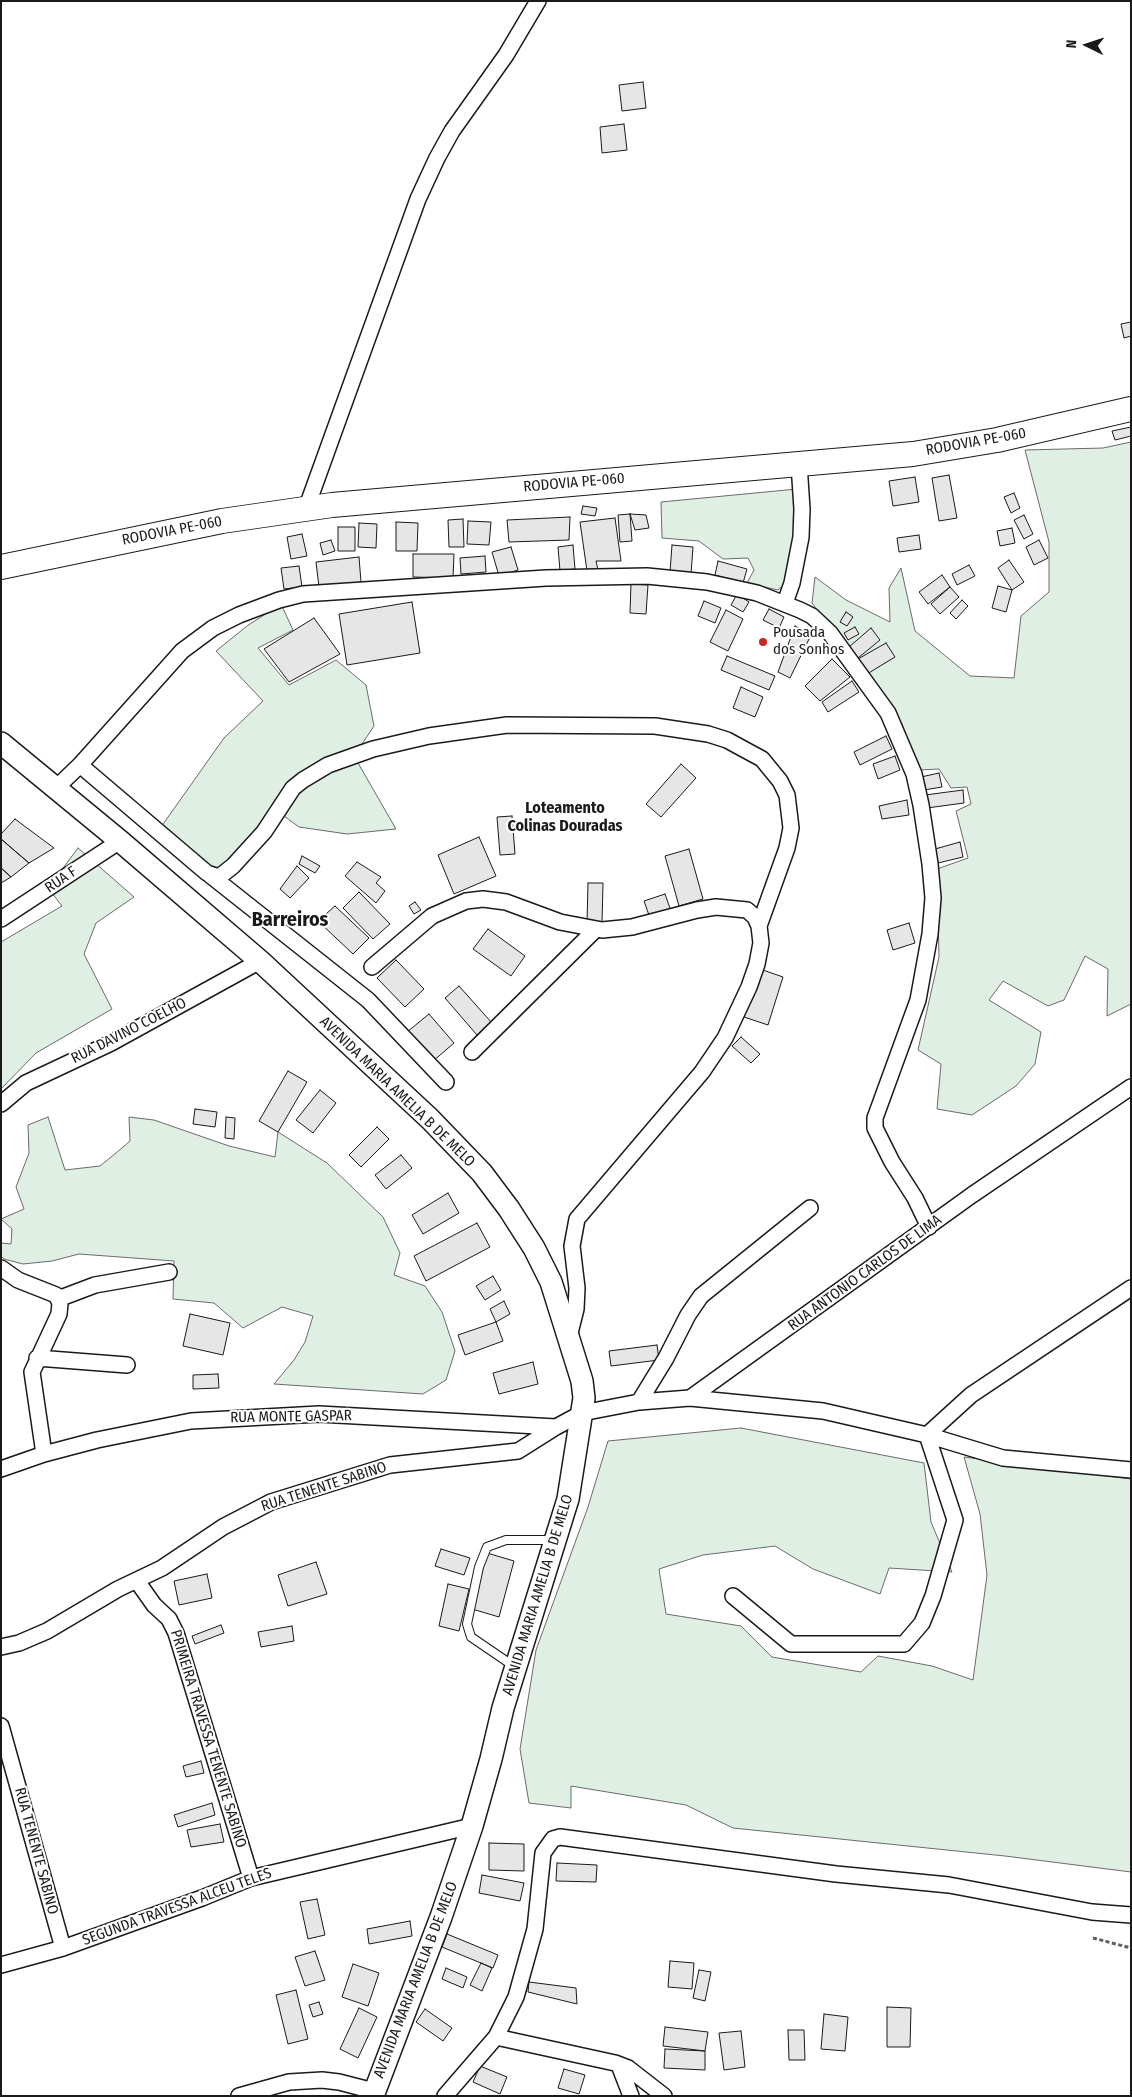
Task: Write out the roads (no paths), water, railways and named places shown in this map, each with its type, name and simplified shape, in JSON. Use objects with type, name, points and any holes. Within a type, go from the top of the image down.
[{"type":"main road","name":"RODOVIA PE-060","points":[[9,566],[222,521],[306,509],[455,493],[799,464],[957,447],[1131,409]]},
{"type":"main road","points":[[1,583],[9,566]]},
{"type":"street","points":[[306,509],[415,208],[433,166],[452,131],[506,55],[538,1]]},
{"type":"street","points":[[785,603],[792,583],[801,537],[802,509],[799,464]]},
{"type":"street","points":[[56,788],[182,651],[213,628],[239,615],[295,596],[546,578],[647,576],[707,582],[758,593],[812,616],[830,633],[888,713],[914,774],[918,790],[930,864],[932,898],[930,934],[918,1000],[875,1118],[875,1128],[892,1162],[915,1198],[928,1227]]},
{"type":"street","points":[[210,875],[220,876],[233,866],[264,832],[294,788],[303,780],[328,765],[364,752],[428,736],[507,726],[655,726],[708,734],[728,740],[762,759],[780,781],[790,809],[791,828],[787,848],[759,926]]},
{"type":"street","name":"AVENIDA MARIA AMELIA B DE MELO","points":[[3,746],[120,841],[260,962],[430,1119],[482,1173],[509,1209],[534,1248],[551,1282],[582,1381],[584,1398],[568,1499],[503,1708],[492,1759],[472,1826],[441,1917],[374,2093]]},
{"type":"street","points":[[80,764],[149,826],[368,1000],[446,1082]]},
{"type":"street","name":"RUA F","points":[[1,919],[120,841]]},
{"type":"street","points":[[372,967],[432,916],[466,901],[483,899],[506,902],[560,922],[596,929],[616,930],[697,910],[716,908],[747,910],[755,917],[759,926],[761,943],[757,964],[743,1002],[725,1038],[702,1072],[577,1219],[572,1246],[578,1288],[576,1308],[569,1337]]},
{"type":"street","points":[[472,1052],[596,929]]},
{"type":"street","name":"RUA DAVINO COELHO","points":[[1,1104],[26,1084],[56,1067],[111,1043],[260,962]]},
{"type":"street","name":"RUA ANTONIO CARLOS DE LIMA","points":[[690,1398],[835,1296],[928,1227],[1131,1088]]},
{"type":"street","points":[[639,1402],[666,1358],[688,1315],[701,1296],[810,1208]]},
{"type":"street","points":[[1,1268],[9,1275],[48,1291],[58,1299],[59,1314],[32,1372],[44,1454]]},
{"type":"street","points":[[58,1299],[95,1285],[169,1272]]},
{"type":"street","points":[[927,1434],[971,1395],[1131,1288]]},
{"type":"street","points":[[37,1358],[127,1365]]},
{"type":"street","points":[[556,1427],[582,1413],[639,1402],[690,1398],[823,1411],[927,1434],[1003,1458],[1131,1470]]},
{"type":"street","name":"RUA MONTE GASPAR","points":[[1,1469],[44,1454],[158,1426],[191,1421],[319,1414],[556,1427]]},
{"type":"street","name":"RUA TENENTE SABINO","points":[[1,1647],[19,1643],[47,1631],[118,1589],[137,1581],[194,1548],[223,1527],[271,1502],[390,1465],[518,1451],[556,1427]]},
{"type":"street","points":[[733,1596],[791,1644],[904,1644],[922,1623],[933,1596],[955,1520],[927,1434]]},
{"type":"street","name":"PRIMEIRA TRAVESSA TENENTE SABINO","points":[[137,1581],[154,1605],[169,1620],[176,1633],[251,1878]]},
{"type":"street","name":"RUA TENENTE SABINO","points":[[1,1726],[62,1948]]},
{"type":"street","name":"SEGUNDA TRAVESSA ALCEU TELES","points":[[1,1966],[62,1948],[202,1898],[251,1878],[472,1826]]},
{"type":"street","points":[[446,2096],[496,2037],[516,1996],[530,1950],[544,1853],[549,1842],[560,1837],[836,1874],[949,1885],[1092,1912],[1131,1915]]},
{"type":"street","points":[[496,2037],[601,2059],[628,2068],[664,2096]]},
{"type":"street","points":[[619,2065],[631,2096]]},
{"type":"street","points":[[239,2096],[289,2082],[307,2080],[339,2082],[374,2093]]},
{"type":"lane","points":[[517,1668],[471,1637],[466,1624],[478,1567],[487,1547],[506,1540],[555,1540]]},
{"type":"place","name":"Pousada dos Sonhos","points":[[763,642]]},
{"type":"district","name":"Loteamento Colinas Douradas","points":[[565,818]]},
{"type":"district","name":"Barreiros","points":[[290,920]]}]
